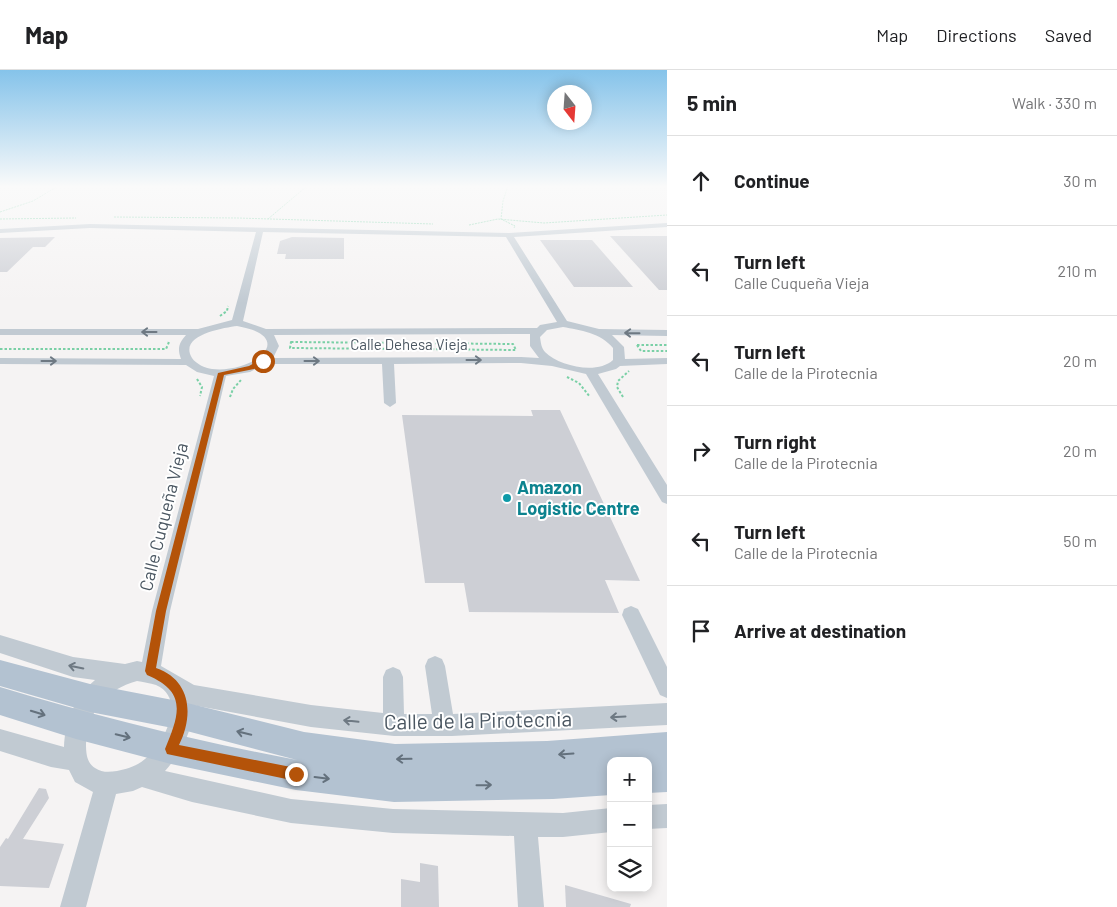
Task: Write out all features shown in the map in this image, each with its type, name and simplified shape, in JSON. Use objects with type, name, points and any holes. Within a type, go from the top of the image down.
[{"type":"main road","name":"Calle de la Pirotecnia","points":[[0,674],[90,698],[182,716],[304,747],[395,759],[548,756],[667,746]]},
{"type":"main road","points":[[0,701],[76,726],[171,749],[296,774],[394,787],[553,784],[607,780]]},
{"type":"main road","points":[[652,778],[667,777]]},
{"type":"street","points":[[0,231],[90,226],[509,235],[666,225]]},
{"type":"street","points":[[0,332],[198,332],[223,324],[237,323],[260,230]]},
{"type":"street","points":[[509,235],[563,324],[586,328],[611,340],[620,350],[621,357],[617,363]]},
{"type":"street","name":"Calle Dehesa Vieja","points":[[237,323],[266,332],[538,331],[544,327],[563,324]]},
{"type":"street","points":[[538,331],[534,336],[533,343],[537,350],[555,363],[566,367],[590,371],[602,370],[617,363],[667,361]]},
{"type":"street","points":[[187,362],[183,354],[184,347],[189,339],[198,332]]},
{"type":"street","points":[[0,361],[187,362],[201,370],[221,373],[244,369],[263,361],[273,346],[272,338],[266,332]]},
{"type":"street","points":[[597,332],[667,333]]},
{"type":"street","points":[[388,360],[390,403]]},
{"type":"street","name":"Calle Dehesa Vieja","points":[[263,361],[521,360],[555,363]]},
{"type":"street","points":[[590,371],[667,498]]},
{"type":"street","name":"Calle Cuqueña Vieja","points":[[150,671],[161,611],[221,373]]},
{"type":"street","points":[[631,615],[667,688]]},
{"type":"street","points":[[0,644],[73,667],[124,674]]},
{"type":"street","points":[[435,666],[444,726]]},
{"type":"street","points":[[150,671],[124,674],[112,680],[90,698],[76,726],[73,743],[76,760],[86,775],[96,781],[108,784],[126,783],[143,776],[159,764],[171,749],[179,733],[182,716],[181,699],[174,685]]},
{"type":"street","name":"Calle de la Pirotecnia","points":[[150,671],[164,676],[174,685],[191,694],[311,716],[394,725],[444,726],[667,714]]},
{"type":"street","points":[[393,677],[394,725]]},
{"type":"street","points":[[0,740],[51,756],[76,760]]},
{"type":"street","points":[[143,776],[192,790],[291,811],[393,821],[563,825],[607,820]]},
{"type":"street","points":[[73,907],[108,784]]},
{"type":"street","points":[[652,817],[667,816]]},
{"type":"street","points":[[524,824],[528,850],[531,907]]},
{"type":"path","points":[[260,230],[264,225]]},
{"type":"path","points":[[465,226],[472,225]]},
{"type":"path","points":[[509,235],[515,226],[513,225]]},
{"type":"path","points":[[291,342],[513,344],[516,350],[300,348],[290,348],[291,342]]},
{"type":"path","points":[[667,345],[637,345],[641,351],[667,350]]},
{"type":"path","points":[[0,349],[166,349]]},
{"type":"path","points":[[624,397],[617,387],[618,381],[630,371]]},
{"type":"path","points":[[194,376],[202,387],[200,396]]},
{"type":"path","points":[[565,376],[579,383],[590,397]]},
{"type":"building","points":[[610,236],[667,236],[667,290],[659,290]]},
{"type":"building","points":[[55,237],[45,247],[33,247],[7,272],[0,272],[0,238]]},
{"type":"building","points":[[292,237],[344,238],[344,259],[285,259],[286,254],[277,254],[280,241]]},
{"type":"building","points":[[540,240],[592,240],[633,287],[574,287]]},
{"type":"building","name":"Amazon Logistic Centre","points":[[531,410],[560,410],[640,581],[605,580],[619,613],[469,612],[464,583],[425,583],[402,415],[533,416]]},
{"type":"building","points":[[39,788],[46,789],[49,798],[23,839],[64,844],[49,888],[0,886],[0,847],[6,838],[8,839]]},
{"type":"building","points":[[420,863],[438,866],[439,907],[401,907],[401,879],[420,882]]},
{"type":"building","points":[[565,885],[631,904],[630,907],[566,907]]},
{"type":"place","name":"Amazon Logistic Centre","points":[[507,498]]},
{"type":"route","points":[[263,361],[237,372],[221,373],[161,611],[150,671],[164,676],[174,685],[181,699],[182,716],[179,733],[171,749],[296,774]]}]
